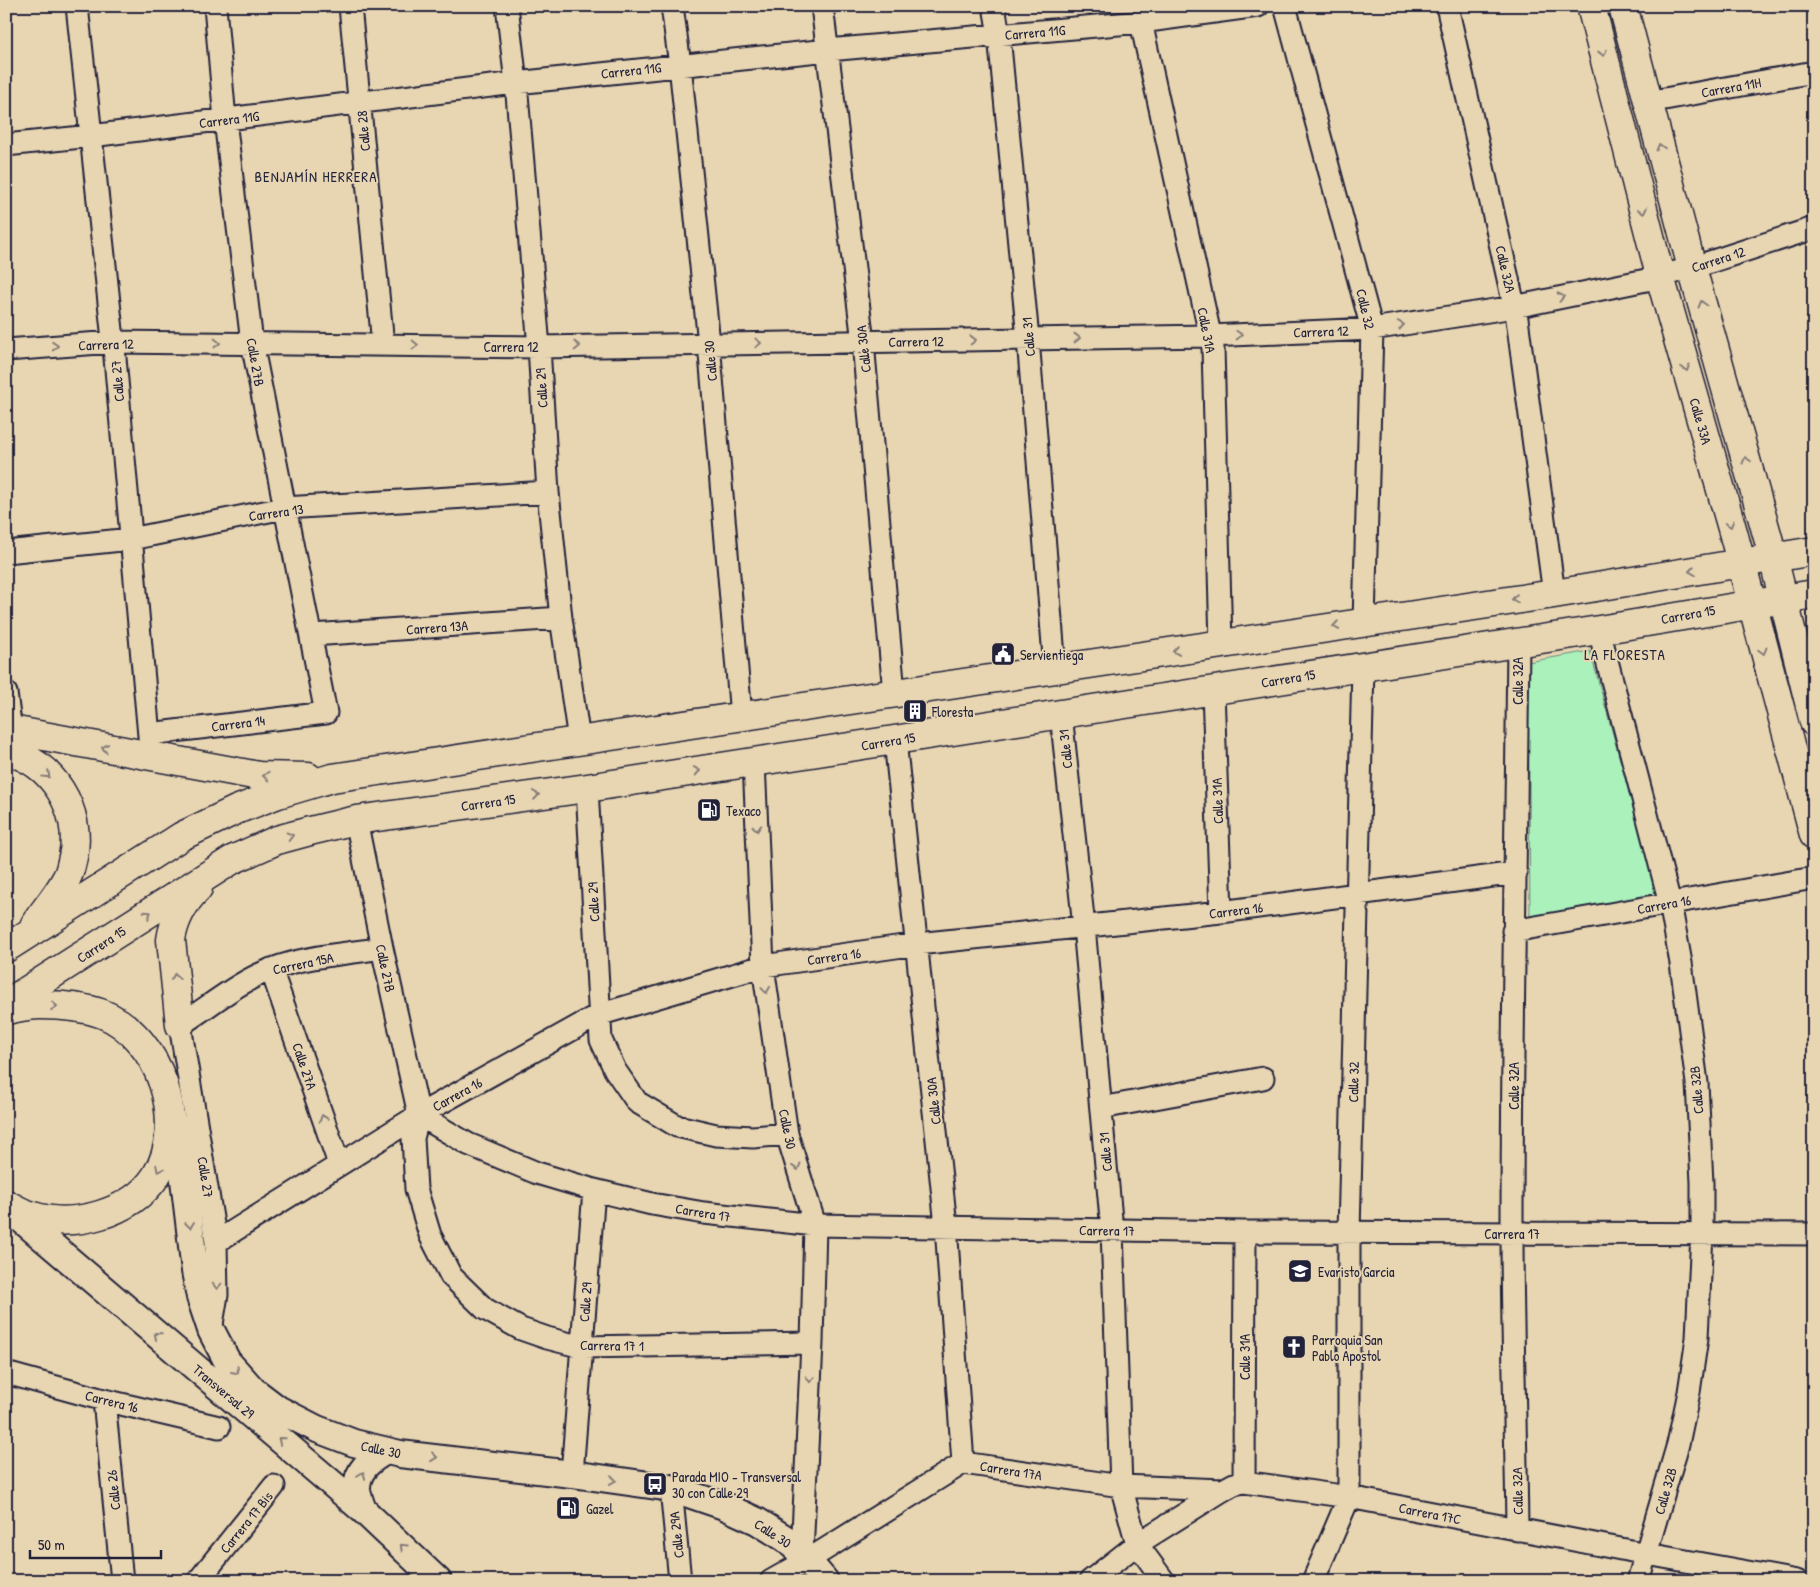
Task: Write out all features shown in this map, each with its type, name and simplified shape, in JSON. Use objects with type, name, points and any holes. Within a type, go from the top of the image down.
[{"type":"main road","name":"Calle 33A","points":[[1591,6],[1660,276],[1814,836]]},
{"type":"main road","points":[[1623,6],[1772,558],[1814,722]]},
{"type":"main road","points":[[6,948],[182,836],[236,810],[278,794],[332,778],[1554,594],[1814,551]]},
{"type":"main road","name":"Carrera 15","points":[[6,1004],[218,869],[247,853],[277,840],[356,820],[587,788],[1599,630],[1814,594]]},
{"type":"main road","points":[[8,737],[150,745],[259,776],[332,778]]},
{"type":"main road","points":[[8,737],[58,785],[68,806],[74,829],[74,853],[66,879],[29,933]]},
{"type":"main road","points":[[180,1025],[171,940],[173,927],[184,903],[218,869]]},
{"type":"main road","points":[[6,1010],[38,1005],[75,1007],[104,1014],[117,1021],[138,1039],[154,1062],[165,1086],[169,1109],[167,1145],[156,1175],[141,1192],[121,1207],[97,1216],[64,1220],[30,1216],[6,1205]]},
{"type":"street","name":"Calle 27","points":[[77,6],[113,342],[150,745]]},
{"type":"street","name":"Calle 27B","points":[[215,6],[225,120],[252,343],[284,508],[312,635],[326,713]]},
{"type":"street","name":"Calle 28","points":[[350,6],[383,345]]},
{"type":"street","name":"Calle 29","points":[[507,6],[516,83],[539,347],[548,492],[561,618],[579,740]]},
{"type":"street","name":"Calle 30","points":[[672,6],[680,65],[709,343],[741,716]]},
{"type":"street","name":"Calle 30A","points":[[822,6],[863,342],[894,693]]},
{"type":"street","name":"Calle 31","points":[[994,6],[999,35],[1028,339],[1055,669]]},
{"type":"street","name":"Carrera 11G","points":[[6,145],[225,120],[360,101],[516,83],[828,50],[1141,22],[1258,6]]},
{"type":"street","name":"Calle 32","points":[[1284,6],[1372,329],[1364,622]]},
{"type":"street","name":"Calle 32A","points":[[1447,6],[1514,307],[1554,594]]},
{"type":"street","name":"Calle 31A","points":[[1141,22],[1213,358],[1221,644]]},
{"type":"street","name":"Carrera 11H","points":[[1648,102],[1814,72]]},
{"type":"street","name":"Carrera 12","points":[[6,350],[113,342],[539,347],[1209,336],[1372,329],[1514,307],[1660,276],[1814,228]]},
{"type":"street","name":"Carrera 13","points":[[6,552],[131,539],[284,508],[548,492]]},
{"type":"street","name":"Carrera 13A","points":[[312,635],[561,618]]},
{"type":"street","name":"Calle 32B","points":[[1599,630],[1670,903],[1681,964],[1697,1083],[1702,1233],[1697,1338],[1689,1392],[1678,1444],[1638,1581]]},
{"type":"street","name":"Calle 32A","points":[[1517,1530],[1512,1233],[1518,642]]},
{"type":"street","name":"Calle 32","points":[[1349,1497],[1349,1232],[1363,667]]},
{"type":"street","name":"Calle 31A","points":[[1213,690],[1221,912]]},
{"type":"street","points":[[6,693],[8,737]]},
{"type":"street","name":"Carrera 14","points":[[150,745],[326,713]]},
{"type":"street","name":"Calle 31","points":[[1061,714],[1084,927],[1112,1230],[1121,1486],[1137,1544],[1164,1581]]},
{"type":"street","name":"Calle 30A","points":[[895,740],[946,1226],[963,1463]]},
{"type":"street","name":"Calle 30","points":[[754,762],[763,966],[788,1134],[815,1224],[805,1557]]},
{"type":"street","name":"Calle 29","points":[[587,788],[600,1040],[615,1070],[637,1102],[677,1126],[716,1135],[753,1137],[788,1134]]},
{"type":"street","name":"Calle 27B","points":[[356,820],[419,1115]]},
{"type":"street","name":"Carrera 16","points":[[216,1242],[419,1115],[598,1015],[763,966],[917,944],[1221,912],[1516,873]]},
{"type":"street","name":"Carrera 16","points":[[1514,931],[1814,878]]},
{"type":"street","name":"Carrera 15A","points":[[180,1025],[248,980],[272,969],[300,961],[382,948]]},
{"type":"street","name":"Calle 27A","points":[[272,969],[339,1164]]},
{"type":"street","name":"Calle 27","points":[[180,1025],[216,1242],[217,1295],[211,1330]]},
{"type":"street","points":[[1101,1108],[1263,1078]]},
{"type":"street","name":"Calle 30","points":[[169,1109],[180,1155],[195,1271],[200,1297],[211,1330],[227,1361],[253,1390],[278,1409],[317,1429],[354,1443],[386,1451],[671,1488],[724,1506],[757,1521],[786,1539],[805,1557],[825,1581]]},
{"type":"street","name":"Carrera 17","points":[[419,1115],[468,1144],[537,1173],[594,1190],[652,1204],[704,1213],[815,1224],[1245,1232],[1814,1234]]},
{"type":"street","name":"Carrera 17 1","points":[[419,1115],[413,1138],[416,1189],[430,1234],[451,1276],[485,1309],[514,1325],[547,1338],[582,1347],[812,1343]]},
{"type":"street","name":"Calle 29","points":[[572,1474],[594,1190]]},
{"type":"street","name":"Transversal 29","points":[[6,1205],[363,1510],[438,1581]]},
{"type":"street","name":"Calle 31A","points":[[1244,1482],[1245,1232]]},
{"type":"street","name":"Carrera 16","points":[[6,1374],[104,1400],[219,1427]]},
{"type":"street","name":"Calle 26","points":[[104,1400],[122,1581]]},
{"type":"street","points":[[363,1510],[358,1490],[361,1473],[371,1459],[386,1451]]},
{"type":"street","name":"Carrera 17A","points":[[771,1581],[805,1557],[963,1463],[1121,1486],[1223,1490]]},
{"type":"street","name":"Carrera 17C","points":[[1090,1581],[1137,1544],[1223,1490],[1234,1484],[1244,1482],[1349,1497],[1797,1581]]},
{"type":"street","name":"Carrera 17 Bis","points":[[198,1581],[274,1486]]},
{"type":"street","name":"Calle 29A","points":[[671,1488],[680,1581]]},
{"type":"street","points":[[1312,1581],[1349,1497]]},
{"type":"green space","points":[[1590,651],[1658,897],[1530,919],[1528,662]]},
{"type":"place","name":"Servientiega","points":[[1003,654]]},
{"type":"place","name":"Floresta","points":[[915,711]]},
{"type":"place","name":"Texaco","points":[[709,810]]},
{"type":"place","name":"Evaristo Garcia","points":[[1300,1271]]},
{"type":"place","name":"Parroquia San Pablo Apostol","points":[[1294,1347]]},
{"type":"place","name":"Parada MIO - Transversal 30 con Calle 29","points":[[655,1484]]},
{"type":"place","name":"Gazel","points":[[568,1508]]},
{"type":"district","name":"BENJAMÍN HERRERA","points":[[316,176]]},
{"type":"district","name":"LA FLORESTA","points":[[1625,654]]}]
